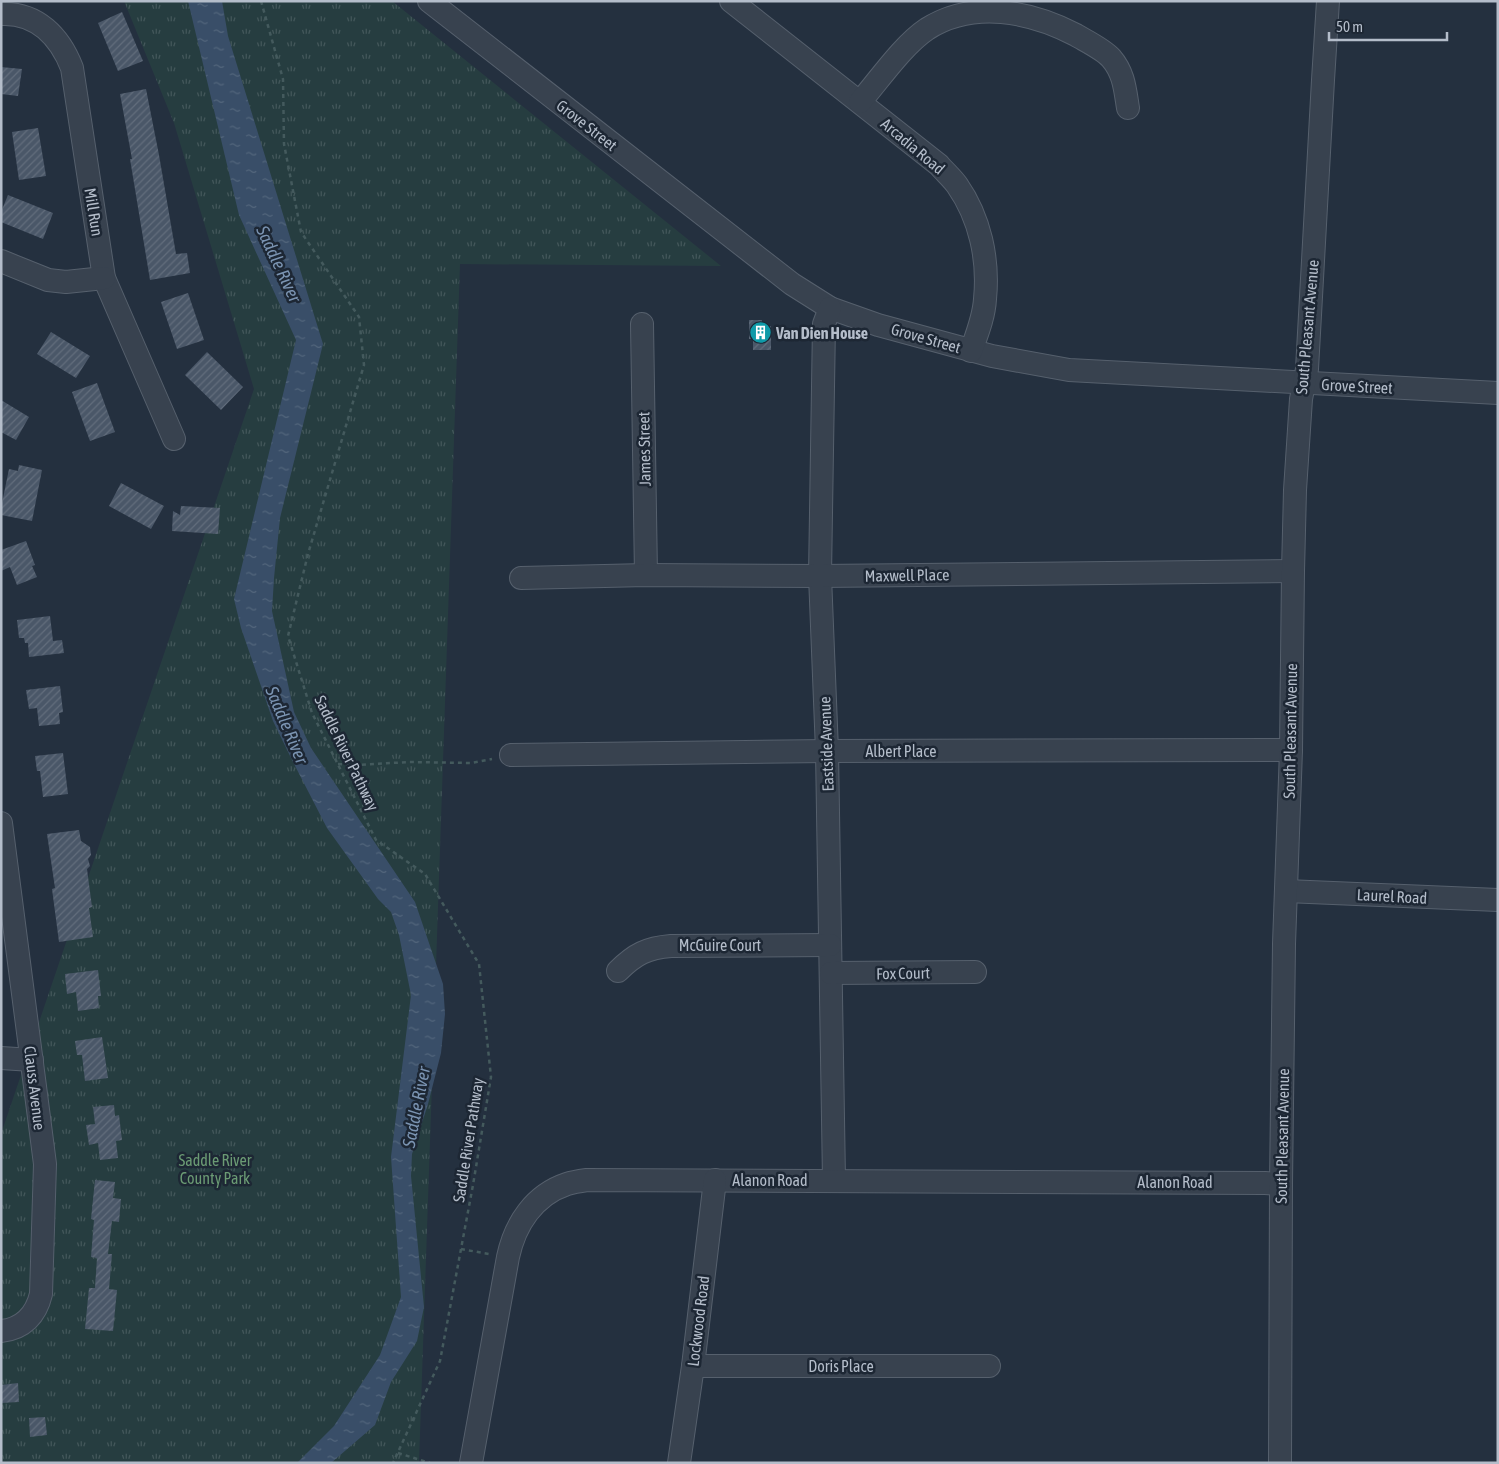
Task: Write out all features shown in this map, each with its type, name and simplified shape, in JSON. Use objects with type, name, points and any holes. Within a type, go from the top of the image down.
[{"type":"street","name":"Grove Street","points":[[429,1],[792,284],[830,308],[878,325],[971,351],[1069,370],[1498,393]]},
{"type":"street","name":"Arcadia Road","points":[[731,1],[939,165],[956,184],[968,204],[978,227],[984,252],[985,300],[980,324],[971,351]]},
{"type":"street","name":"South Pleasant Avenue","points":[[1280,1463],[1281,1184],[1295,490],[1301,399],[1308,359],[1328,1]]},
{"type":"street","points":[[860,102],[911,41],[927,29],[949,18],[968,13],[994,12],[1028,16],[1059,26],[1088,42],[1110,58],[1124,81],[1128,108]]},
{"type":"street","name":"Mill Run","points":[[1,14],[10,13],[24,16],[40,24],[54,36],[66,53],[72,68],[104,278],[174,439]]},
{"type":"street","points":[[1,261],[48,280],[66,282],[104,278]]},
{"type":"street","name":"Eastside Avenue","points":[[830,308],[824,324],[820,576],[827,751],[834,1180]]},
{"type":"street","name":"James Street","points":[[642,324],[646,575]]},
{"type":"street","name":"Maxwell Place","points":[[521,578],[646,575],[820,576],[1293,570]]},
{"type":"street","name":"Albert Place","points":[[511,755],[827,751],[1291,750]]},
{"type":"street","name":"Clauss Avenue","points":[[1,823],[45,1164],[41,1294],[32,1316],[22,1325],[10,1330],[1,1331]]},
{"type":"street","name":"Laurel Road","points":[[1286,891],[1498,900]]},
{"type":"street","name":"McGuire Court","points":[[618,971],[629,960],[642,952],[657,947],[830,944]]},
{"type":"street","name":"Fox Court","points":[[831,973],[975,972]]},
{"type":"street","points":[[1,1058],[32,1060]]},
{"type":"street","name":"Alanon Road","points":[[470,1463],[513,1238],[520,1221],[533,1206],[548,1193],[567,1184],[586,1180],[834,1180],[1265,1182],[1281,1184]]},
{"type":"street","name":"Lockwood Road","points":[[679,1463],[693,1366],[715,1180]]},
{"type":"street","name":"Doris Place","points":[[693,1366],[989,1366]]},
{"type":"path","name":"Saddle River Pathway","points":[[261,1],[283,79],[284,144],[301,232],[359,317],[364,365],[308,554],[288,636],[312,713],[376,840],[425,874],[479,964],[491,1077],[440,1361],[393,1463]]},
{"type":"path","points":[[338,764],[471,763],[511,755]]},
{"type":"path","points":[[461,1249],[508,1257]]},
{"type":"path","points":[[398,1452],[430,1463]]},
{"type":"green space","name":"Saddle River County Park","points":[[124,1],[392,1],[721,266],[460,264],[419,1463],[1,1463],[1,1134],[254,389],[174,123]]},
{"type":"water","name":"Saddle River","points":[[188,1],[222,1],[228,36],[323,344],[280,518],[274,578],[272,611],[294,712],[311,748],[415,902],[443,984],[445,1014],[441,1053],[428,1104],[412,1154],[411,1176],[424,1307],[417,1341],[391,1382],[375,1425],[331,1463],[297,1463],[334,1426],[380,1355],[401,1297],[391,1157],[411,995],[399,935],[391,912],[378,899],[327,828],[291,758],[273,721],[241,628],[234,599],[296,340],[239,215]]},
{"type":"building","points":[[122,12],[143,61],[118,71],[98,23]]},
{"type":"building","points":[[1,67],[22,69],[18,96],[1,94]]},
{"type":"building","points":[[146,89],[176,254],[187,253],[190,273],[150,280],[120,94]]},
{"type":"building","points":[[38,128],[46,176],[19,180],[12,132]]},
{"type":"building","points":[[8,195],[53,213],[43,239],[1,222],[1,212]]},
{"type":"building","points":[[188,293],[204,340],[177,349],[161,302]]},
{"type":"building","name":"Van Dien House","points":[[749,320],[762,320],[762,326],[771,326],[771,350],[753,350],[753,339],[749,339]]},
{"type":"building","points":[[51,332],[90,356],[76,378],[37,354]]},
{"type":"building","points":[[207,352],[243,387],[221,410],[185,375]]},
{"type":"building","points":[[97,383],[115,432],[90,441],[72,392]]},
{"type":"building","points":[[1,400],[29,417],[16,440],[1,432]]},
{"type":"building","points":[[19,465],[42,470],[32,521],[1,515],[9,469],[18,471]]},
{"type":"building","points":[[121,483],[164,506],[151,529],[109,506]]},
{"type":"building","points":[[181,506],[220,508],[218,534],[172,531],[173,511],[180,515]]},
{"type":"building","points":[[26,541],[35,565],[32,566],[37,577],[17,585],[10,567],[1,571],[1,550]]},
{"type":"building","points":[[50,616],[53,641],[62,640],[64,653],[29,657],[28,643],[25,643],[24,638],[19,638],[17,620]]},
{"type":"building","points":[[60,686],[63,712],[59,713],[60,724],[39,726],[37,708],[29,709],[26,690]]},
{"type":"building","points":[[63,753],[68,794],[43,797],[40,771],[37,771],[35,756]]},
{"type":"building","points":[[79,830],[81,841],[90,847],[91,855],[88,859],[90,866],[87,869],[92,907],[89,908],[93,937],[59,942],[52,889],[55,888],[47,834]]},
{"type":"building","points":[[98,970],[101,996],[98,996],[99,1008],[78,1011],[76,992],[67,994],[65,974]]},
{"type":"building","points":[[102,1037],[108,1078],[85,1081],[82,1055],[77,1055],[75,1041]]},
{"type":"building","points":[[114,1105],[115,1116],[119,1115],[122,1140],[116,1141],[118,1158],[100,1160],[98,1143],[89,1145],[86,1125],[95,1124],[93,1107]]},
{"type":"building","points":[[95,1180],[115,1182],[113,1198],[121,1199],[119,1222],[112,1221],[108,1254],[112,1254],[109,1289],[117,1290],[113,1331],[85,1329],[89,1288],[95,1288],[97,1258],[91,1257],[94,1220],[91,1219]]},
{"type":"building","points":[[18,1383],[19,1402],[1,1403],[1,1385]]},
{"type":"building","points":[[45,1417],[47,1435],[30,1437],[29,1418]]},
{"type":"place","name":"Van Dien House","points":[[760,333]]}]
